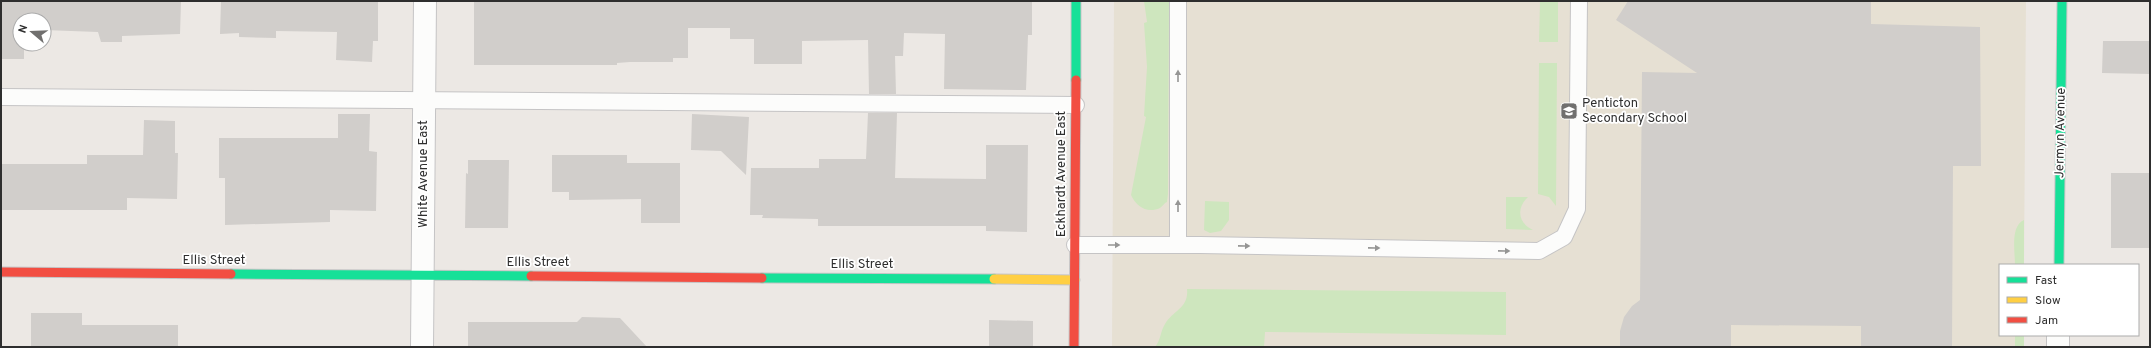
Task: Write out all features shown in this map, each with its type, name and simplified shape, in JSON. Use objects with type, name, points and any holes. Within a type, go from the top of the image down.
[{"type":"street","name":"White Avenue East","points":[[422,347],[425,1]]},
{"type":"street","name":"Eckhardt Avenue East","points":[[1074,347],[1076,1]]},
{"type":"street","name":"Jermyn Avenue","points":[[2059,264],[2062,1]]},
{"type":"street","name":"Ellis Street","points":[[1,272],[1074,280]]},
{"type":"street","points":[[2058,336],[2058,347]]},
{"type":"lane","points":[[1178,1],[1178,245]]},
{"type":"lane","points":[[1075,245],[1178,245],[1539,251],[1564,237],[1577,209],[1579,1]]},
{"type":"lane","points":[[1,97],[1076,105]]},
{"type":"shaded area","name":"Penticton Secondary School","points":[[1114,1],[2026,1],[2024,264],[1999,264],[1999,336],[2024,336],[2024,347],[1112,347]]},
{"type":"green space","points":[[1144,1],[1169,1],[1168,194],[1167,202],[1155,210],[1142,208],[1136,203],[1131,195],[1146,117],[1144,116],[1147,67],[1144,23],[1147,22]]},
{"type":"green space","points":[[1540,1],[1558,1],[1558,42],[1539,42]]},
{"type":"green space","points":[[1539,63],[1557,63],[1556,206],[1549,197],[1538,194]]},
{"type":"green space","points":[[1506,197],[1528,197],[1524,201],[1520,210],[1520,215],[1524,223],[1533,230],[1506,229]]},
{"type":"green space","points":[[1205,201],[1229,202],[1229,220],[1221,231],[1210,233],[1204,230]]},
{"type":"green space","points":[[2024,220],[2024,264],[2015,264],[2014,240],[2015,233],[2020,223]]},
{"type":"green space","points":[[1187,289],[1506,292],[1506,335],[1265,332],[1264,347],[1155,347],[1168,319],[1186,301]]},
{"type":"green space","points":[[2015,336],[2024,336],[2024,347],[2015,347]]},
{"type":"building","points":[[1,1],[181,1],[180,34],[122,36],[122,42],[101,42],[98,32],[52,30],[52,12],[12,12],[12,52],[24,52],[24,59],[1,59]]},
{"type":"building","points":[[221,1],[378,1],[378,41],[373,41],[372,62],[336,60],[337,32],[276,31],[276,38],[239,37],[239,33],[220,34]]},
{"type":"building","points":[[474,1],[1032,1],[1032,35],[1028,35],[1026,90],[944,89],[945,34],[904,33],[903,56],[895,56],[896,94],[869,94],[868,40],[802,41],[802,64],[754,64],[754,39],[730,39],[730,28],[688,28],[688,58],[673,58],[673,62],[630,62],[617,63],[617,65],[474,65]]},
{"type":"building","points":[[1628,1],[1871,1],[1871,24],[1980,27],[1981,166],[1953,166],[1952,347],[1861,347],[1861,326],[1731,325],[1731,347],[1620,347],[1620,331],[1624,317],[1632,306],[1640,300],[1642,72],[1697,73],[1616,20]]},
{"type":"building","points":[[2103,41],[2150,41],[2150,74],[2102,73]]},
{"type":"building","points":[[868,113],[897,113],[895,178],[986,179],[986,145],[1028,145],[1027,232],[986,231],[986,226],[818,226],[818,219],[762,218],[763,215],[750,215],[751,168],[819,168],[819,159],[866,159]]},
{"type":"building","points":[[338,114],[370,114],[369,151],[377,152],[376,211],[330,210],[330,222],[225,225],[225,178],[219,178],[219,138],[338,138]]},
{"type":"building","points":[[692,114],[749,117],[746,175],[721,151],[691,150]]},
{"type":"building","points":[[144,120],[175,121],[175,153],[178,153],[177,199],[127,198],[127,210],[1,210],[1,164],[87,164],[87,155],[143,155]]},
{"type":"building","points":[[552,155],[627,155],[627,163],[680,163],[680,223],[641,223],[641,199],[569,200],[569,192],[552,192]]},
{"type":"building","points":[[468,160],[509,160],[508,228],[465,228],[466,173],[468,174]]},
{"type":"building","points":[[2111,173],[2150,173],[2150,248],[2111,248]]},
{"type":"building","points":[[31,313],[82,313],[82,325],[178,325],[178,347],[31,347]]},
{"type":"building","points":[[582,317],[620,318],[647,347],[468,347],[468,322],[577,322]]},
{"type":"building","points":[[989,320],[1033,321],[1033,347],[989,347]]},
{"type":"traffic: fast","points":[[1076,1],[1076,80]]},
{"type":"traffic: fast","points":[[2059,264],[2062,1]]},
{"type":"traffic: fast","points":[[231,274],[531,276]]},
{"type":"traffic: fast","points":[[762,278],[994,279]]},
{"type":"traffic: slow","points":[[994,279],[1075,280]]},
{"type":"traffic: jam","points":[[1074,347],[1076,80]]},
{"type":"traffic: jam","points":[[1,272],[231,274]]},
{"type":"traffic: jam","points":[[531,276],[762,278]]},
{"type":"place","name":"Penticton Secondary School","points":[[1569,111]]}]
